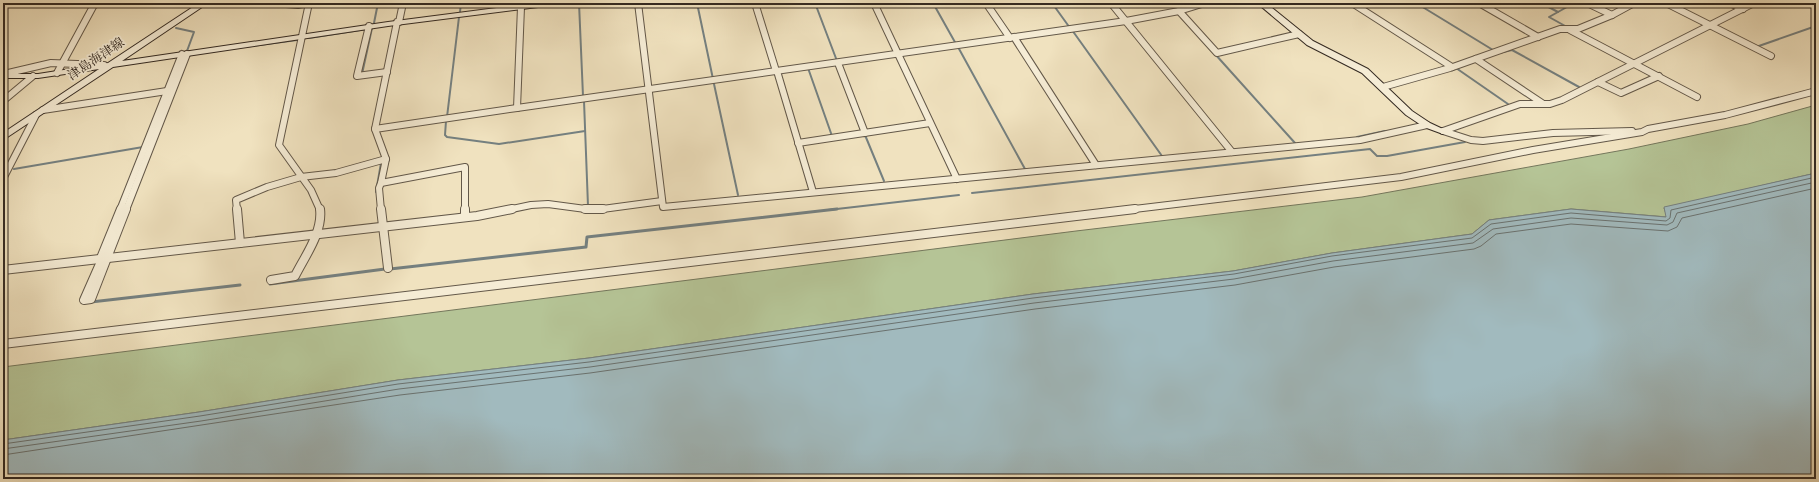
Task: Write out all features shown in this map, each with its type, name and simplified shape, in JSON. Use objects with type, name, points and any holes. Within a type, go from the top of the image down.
[{"type":"street","points":[[57,73],[95,3]]},
{"type":"street","name":"津島海津線","points":[[4,136],[40,113],[108,65],[204,3]]},
{"type":"street","points":[[271,280],[295,276],[315,234],[321,216],[316,197],[279,145],[278,139],[303,36],[309,3],[298,6],[274,3]]},
{"type":"street","points":[[388,268],[379,188],[386,159],[375,129],[403,3]]},
{"type":"street","points":[[4,75],[33,76],[57,73],[369,26],[520,6],[554,3]]},
{"type":"street","points":[[638,3],[663,207],[1360,140],[1427,125]]},
{"type":"street","points":[[755,3],[813,192]]},
{"type":"street","points":[[874,3],[957,179]]},
{"type":"street","points":[[986,3],[1012,38],[1096,165]]},
{"type":"street","points":[[1111,3],[1232,152]]},
{"type":"street","points":[[375,129],[1126,22],[1180,11],[1204,3]]},
{"type":"street","points":[[1261,3],[1310,43],[1366,71],[1409,113],[1427,125],[1443,131],[1472,140],[1483,141],[1553,133],[1620,131],[1642,132]]},
{"type":"street","points":[[1352,3],[1452,67]]},
{"type":"street","points":[[1479,3],[1538,37]]},
{"type":"street","points":[[1587,3],[1612,15]]},
{"type":"street","points":[[1383,87],[1408,82],[1560,29],[1578,29],[1612,15],[1634,3]]},
{"type":"street","points":[[1666,3],[1770,56]]},
{"type":"street","points":[[1730,3],[1743,9]]},
{"type":"street","points":[[1443,131],[1520,104],[1550,104],[1562,100],[1754,3]]},
{"type":"street","points":[[1811,3],[1816,5]]},
{"type":"street","points":[[517,108],[520,6]]},
{"type":"street","points":[[1180,11],[1217,53],[1299,34]]},
{"type":"street","points":[[369,26],[357,76],[387,72]]},
{"type":"street","points":[[1568,29],[1697,97]]},
{"type":"street","points":[[105,261],[167,91],[184,54]]},
{"type":"street","points":[[88,299],[84,300],[99,266],[105,261],[184,54]]},
{"type":"street","points":[[1476,58],[1542,104]]},
{"type":"street","points":[[838,62],[865,133]]},
{"type":"street","points":[[4,75],[48,64],[62,63],[108,65]]},
{"type":"street","points":[[3,101],[33,76]]},
{"type":"street","points":[[1598,82],[1621,93],[1658,76]]},
{"type":"street","points":[[3,179],[40,113],[167,91]]},
{"type":"street","points":[[3,344],[1401,177],[1533,150],[1642,132],[1654,128],[1725,115],[1816,91]]},
{"type":"street","points":[[798,143],[930,123]]},
{"type":"street","points":[[240,243],[236,200],[267,187],[301,176],[336,173],[386,159]]},
{"type":"street","points":[[381,183],[464,167],[465,217]]},
{"type":"street","points":[[3,270],[105,261],[315,234],[384,228],[493,213],[531,205],[548,204],[594,210],[662,201]]},
{"type":"green space","points":[[1816,105],[1816,173],[1664,208],[1667,217],[1571,209],[1489,220],[1472,234],[1332,253],[1233,271],[1033,294],[589,358],[398,380],[199,412],[3,440],[3,367],[1076,231],[1362,197],[1629,149],[1748,124]]},
{"type":"water","points":[[1816,173],[1816,479],[3,479],[3,440],[199,412],[398,380],[589,358],[1033,294],[1233,271],[1332,253],[1472,234],[1489,220],[1571,209],[1666,217],[1664,207]]},
{"type":"waterway","points":[[374,23],[378,3]]},
{"type":"waterway","points":[[460,12],[461,3]]},
{"type":"waterway","points":[[552,5],[568,3]]},
{"type":"waterway","points":[[579,3],[583,96]]},
{"type":"waterway","points":[[697,3],[713,79]]},
{"type":"waterway","points":[[815,3],[837,61]]},
{"type":"waterway","points":[[933,3],[956,44]]},
{"type":"waterway","points":[[1052,3],[1070,28]]},
{"type":"waterway","points":[[1170,3],[1177,10]]},
{"type":"waterway","points":[[1266,3],[1272,7]]},
{"type":"waterway","points":[[1416,3],[1493,50]]},
{"type":"waterway","points":[[1541,3],[1558,12]]},
{"type":"waterway","points":[[1558,12],[1574,3]]},
{"type":"waterway","points":[[1558,12],[1549,17],[1567,27]]},
{"type":"waterway","points":[[447,117],[459,17]]},
{"type":"waterway","points":[[1756,47],[1816,26]]},
{"type":"waterway","points":[[176,28],[194,32],[187,51]]},
{"type":"waterway","points":[[362,74],[372,28]]},
{"type":"waterway","points":[[309,38],[367,29]]},
{"type":"waterway","points":[[1072,30],[1162,156]]},
{"type":"waterway","points":[[244,47],[297,40]]},
{"type":"waterway","points":[[958,47],[1025,169]]},
{"type":"waterway","points":[[1499,53],[1512,50],[1579,87]]},
{"type":"waterway","points":[[1215,54],[1295,143]]},
{"type":"waterway","points":[[808,68],[832,136]]},
{"type":"waterway","points":[[1456,68],[1508,104]]},
{"type":"waterway","points":[[714,84],[738,195]]},
{"type":"waterway","points":[[584,101],[588,206]]},
{"type":"waterway","points":[[446,121],[445,135],[447,137],[499,144],[585,131]]},
{"type":"waterway","points":[[1357,137],[1385,131]]},
{"type":"waterway","points":[[865,135],[884,181]]},
{"type":"waterway","points":[[972,193],[1370,149],[1377,156],[1387,156],[1465,142]]},
{"type":"waterway","points":[[14,169],[143,147]]},
{"type":"waterway","points":[[376,192],[381,163]]},
{"type":"waterway","points":[[828,210],[959,195]]},
{"type":"waterway","points":[[390,269],[586,247],[587,237],[837,209]]},
{"type":"waterway","points":[[270,284],[385,269],[385,267]]},
{"type":"waterway","points":[[91,302],[240,285]]}]
